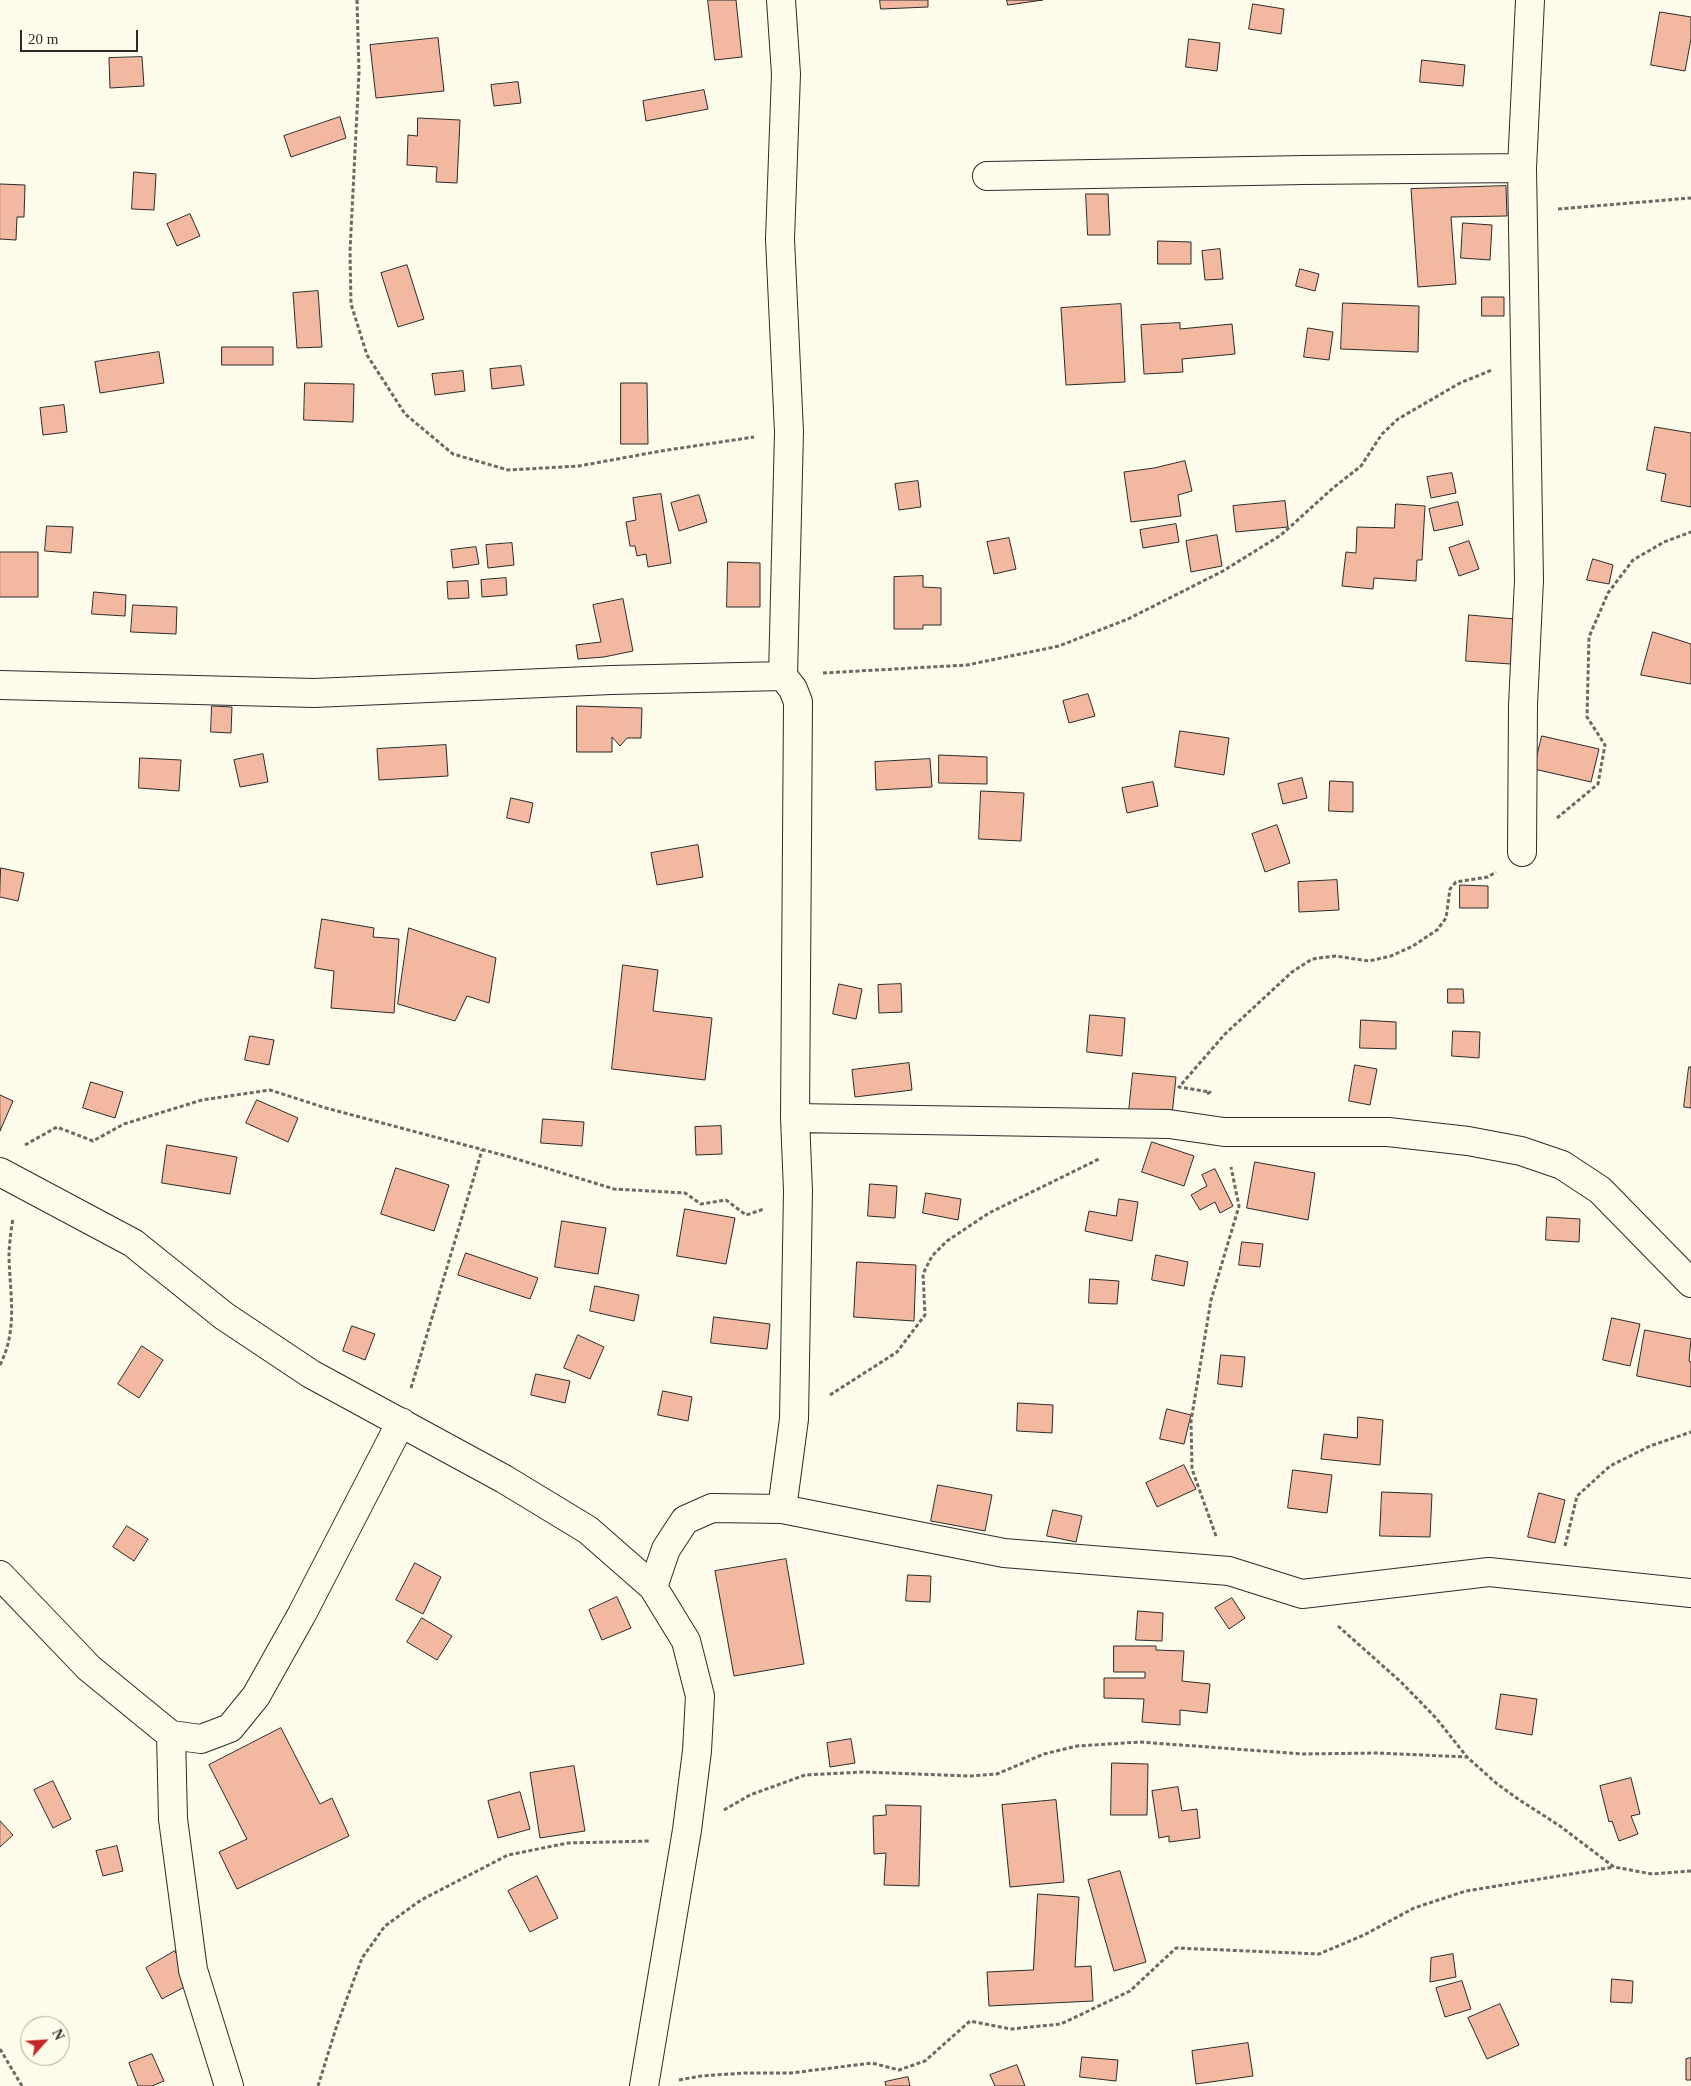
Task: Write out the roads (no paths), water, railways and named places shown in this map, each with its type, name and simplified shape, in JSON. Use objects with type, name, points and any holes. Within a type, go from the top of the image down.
[{"type":"street","points":[[781,0],[786,74],[780,239],[789,432],[783,676],[793,689],[798,702],[795,1118],[798,1191],[794,1419],[782,1509]]},
{"type":"street","points":[[1522,852],[1523,705],[1528,580],[1522,168],[1530,0]]},
{"type":"street","points":[[988,176],[1522,168]]},
{"type":"street","points":[[0,685],[314,693],[610,680],[783,676]]},
{"type":"street","points":[[795,1118],[1169,1124],[1224,1132],[1388,1132],[1476,1143],[1521,1151],[1562,1165],[1600,1190],[1691,1283]]},
{"type":"street","points":[[8,1176],[133,1243],[224,1316],[310,1374],[504,1479],[588,1530],[653,1587],[686,1642],[700,1696],[697,1751],[687,1830],[644,2086]]},
{"type":"street","points":[[0,1575],[89,1668],[171,1735],[201,1740],[230,1728],[256,1696],[302,1614],[401,1422]]},
{"type":"street","points":[[653,1587],[666,1549],[685,1520],[712,1508],[782,1509],[1004,1553],[1229,1571],[1302,1594],[1489,1572],[1691,1593]]},
{"type":"street","points":[[171,1735],[173,1819],[192,1970],[229,2086]]}]
